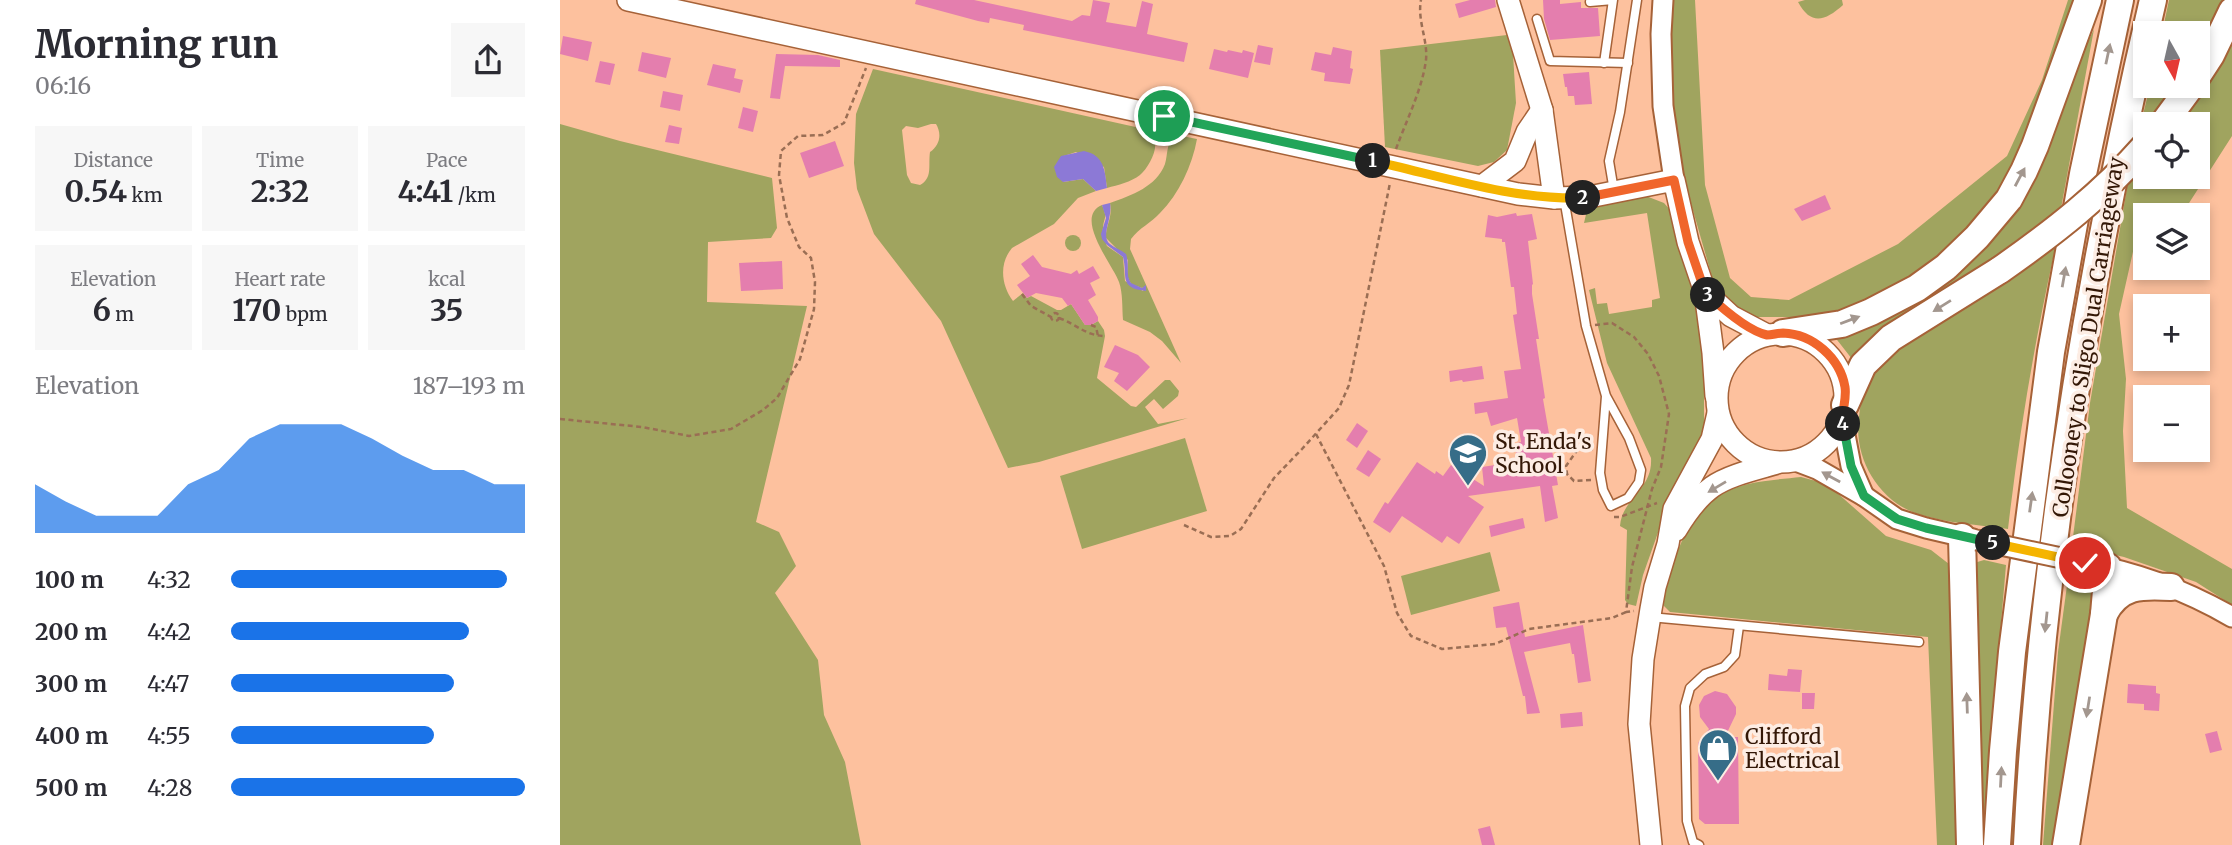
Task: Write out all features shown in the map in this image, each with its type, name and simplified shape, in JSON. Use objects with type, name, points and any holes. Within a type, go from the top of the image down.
[{"type":"highway","points":[[1775,334],[1842,324],[1871,312],[1936,274],[1977,237],[2009,198],[2024,171],[2088,0]]},
{"type":"highway","name":"Collooney to Sligo Dual Carriageway","points":[[1997,845],[2012,652],[2051,352],[2088,151],[2120,0]]},
{"type":"highway","name":"Collooney to Sligo Dual Carriageway","points":[[2027,845],[2050,580],[2081,355],[2122,134],[2153,0]]},
{"type":"highway","points":[[2210,56],[2232,10]]},
{"type":"highway","points":[[1844,412],[1863,365],[1891,338],[2046,238],[2096,197],[2133,159]]},
{"type":"highway","points":[[1969,538],[1970,845]]},
{"type":"highway","points":[[2097,565],[2104,614]]},
{"type":"highway","points":[[2066,845],[2104,614],[2111,600],[2125,591],[2148,585],[2171,587]]},
{"type":"main road","points":[[628,0],[1518,194],[1560,198],[1589,197],[1674,180],[1688,242],[1705,292],[1717,404],[1724,429],[1735,443],[1756,457],[1788,461]]},
{"type":"main road","points":[[1508,0],[1542,110],[1560,198]]},
{"type":"main road","points":[[1482,186],[1516,161],[1527,132],[1542,110]]},
{"type":"main road","points":[[1668,544],[1685,514],[1712,486],[1746,472],[1812,454],[1826,445],[1835,433],[1844,412],[1845,387],[1840,370],[1830,355],[1801,336],[1775,334],[1731,316],[1705,292]]},
{"type":"main road","points":[[1651,845],[1639,724],[1643,659],[1654,587],[1668,544],[1674,509],[1713,439],[1719,378],[1726,363],[1744,345],[1775,334]]},
{"type":"street","points":[[1663,0],[1662,106],[1674,180]]},
{"type":"street","points":[[1844,412],[1851,466],[1864,496]]},
{"type":"street","points":[[1788,461],[1817,469],[1897,519],[1969,538],[2097,565],[2171,587],[2232,617]]},
{"type":"lane","points":[[1590,2],[1613,0],[1604,63]]},
{"type":"lane","points":[[1614,191],[1609,161],[1620,112],[1637,0]]},
{"type":"lane","points":[[1537,19],[1550,61],[1628,63]]},
{"type":"lane","points":[[1560,198],[1586,326],[1606,396],[1629,438],[1641,470],[1639,482],[1628,498],[1611,506],[1601,479],[1606,396]]},
{"type":"lane","points":[[1650,617],[1919,642]]},
{"type":"lane","points":[[1699,845],[1693,842],[1687,821],[1685,706],[1690,688],[1705,674],[1724,667],[1735,655],[1739,626]]},
{"type":"path","points":[[1184,525],[1211,537],[1230,536],[1241,529],[1274,478],[1339,408],[1349,386],[1394,166],[1395,149],[1420,84],[1426,60],[1419,9],[1421,0]]},
{"type":"path","points":[[560,419],[642,427],[689,436],[730,429],[777,398],[800,359],[814,309],[815,282],[811,258],[799,247],[787,218],[779,175],[781,151],[798,136],[823,135],[844,123],[872,52]]},
{"type":"path","points":[[1022,294],[1029,304],[1051,317],[1054,323],[1059,318]]},
{"type":"path","points":[[1029,304],[1035,300]]},
{"type":"path","points":[[1051,317],[1057,312],[1059,318],[1084,332],[1105,336]]},
{"type":"path","points":[[1091,326],[1096,327],[1098,336]]},
{"type":"path","points":[[1316,434],[1384,566],[1397,613],[1411,636],[1442,649],[1495,644],[1529,629],[1612,618],[1626,612]]},
{"type":"path","points":[[1601,479],[1574,481],[1567,474],[1566,466],[1578,449],[1602,449]]},
{"type":"green space","points":[[1674,0],[1695,0],[1705,185],[1730,278],[1751,297],[1789,300],[1898,244],[2007,156],[2042,80],[2068,0],[2078,0],[2014,167],[1993,200],[1962,237],[1934,263],[1860,308],[1812,317],[1742,317],[1725,303],[1712,277],[1686,186],[1673,110],[1670,46]]},
{"type":"green space","points":[[1842,0],[1843,5],[1830,15],[1813,18],[1798,2]]},
{"type":"green space","points":[[2169,0],[2227,0],[2210,32],[2210,21],[2165,21]]},
{"type":"green space","points":[[2094,29],[2060,214],[1852,359],[1834,336],[1978,247],[2076,68]]},
{"type":"green space","points":[[2232,34],[2232,136],[2210,170],[2210,112],[2186,112],[2194,98],[2210,98],[2210,71]]},
{"type":"green space","points":[[1507,35],[1512,38],[1516,103],[1507,150],[1494,162],[1478,166],[1385,147],[1380,50]]},
{"type":"green space","points":[[873,69],[1140,128],[1151,135],[1155,148],[1143,172],[1129,181],[1107,188],[1104,167],[1076,152],[1061,157],[1063,182],[1083,179],[1096,191],[1078,198],[1054,224],[1012,248],[1005,260],[1003,274],[1013,301],[1023,293],[1027,298],[1031,296],[1057,310],[1071,304],[1085,325],[1098,321],[1105,336],[1097,378],[1131,406],[1136,407],[1165,380],[1170,380],[1179,391],[1178,396],[1163,409],[1154,399],[1145,407],[1158,424],[1188,418],[1039,462],[1008,468],[941,321],[874,234],[857,189],[854,163],[856,114]],"holes":[[[936,124],[939,139],[930,152],[927,179],[920,185],[911,183],[907,175],[902,130],[906,126],[918,128]]]},
{"type":"green space","points":[[2147,98],[2169,98],[2159,112],[2144,112]]},
{"type":"green space","points":[[560,124],[772,178],[777,228],[771,238],[708,242],[707,302],[807,306],[756,522],[779,532],[796,566],[775,593],[818,660],[824,715],[845,762],[861,845],[560,845]]},
{"type":"green space","points":[[1174,137],[1197,139],[1192,159],[1179,188],[1156,217],[1131,239],[1130,249],[1181,363],[1162,341],[1150,332],[1123,320],[1119,282],[1097,242],[1092,220],[1094,211],[1102,205],[1105,215],[1103,232],[1107,246],[1123,257],[1125,281],[1143,291],[1146,286],[1142,288],[1131,284],[1127,276],[1128,260],[1106,238],[1110,203],[1127,197],[1156,179],[1165,164],[1168,146]]},
{"type":"green space","points":[[2133,177],[2133,189],[2198,189],[2189,203],[2133,203],[2133,252],[2119,314],[2126,379],[2123,431],[2127,508],[2232,569],[2232,605],[2196,582],[2124,557],[2072,545],[2090,403],[2128,182]]},
{"type":"green space","points":[[1646,196],[1664,203],[1671,211],[1704,314],[1704,435],[1666,510],[1643,575],[1636,606],[1625,600],[1627,530],[1620,526],[1626,508],[1647,478],[1651,458],[1607,363],[1589,290],[1595,288],[1597,304],[1607,303],[1609,314],[1652,307],[1652,300],[1660,298],[1647,213],[1584,223],[1588,206]]},
{"type":"green space","points":[[1073,235],[1079,237],[1079,249],[1073,251],[1067,249],[1065,243],[1067,237]]},
{"type":"green space","points":[[2056,245],[2028,386],[2008,529],[1940,520],[1904,508],[1891,499],[1871,476],[1860,447],[1859,417],[1869,372],[1891,349],[1981,295]]},
{"type":"green space","points":[[1185,438],[1207,511],[1082,549],[1060,476]]},
{"type":"green space","points":[[1801,477],[1827,484],[1886,536],[1931,550],[1949,564],[1953,577],[1951,639],[1961,845],[1937,845],[1928,637],[1670,612],[1662,604],[1680,544],[1705,505],[1737,487]]},
{"type":"green space","points":[[1490,552],[1500,591],[1411,615],[1401,576]]},
{"type":"green space","points":[[1984,560],[2006,565],[1982,845],[1974,563]]},
{"type":"green space","points":[[2030,568],[2041,571],[2014,845],[2006,845]]},
{"type":"green space","points":[[2068,578],[2088,585],[2096,604],[2058,845],[2043,845],[2058,652]]},
{"type":"shaded area","points":[[1084,151],[1100,160],[1107,188],[1096,191],[1083,179],[1063,182],[1057,177],[1054,167],[1061,156]]},
{"type":"shaded area","points":[[1110,203],[1107,241],[1126,254],[1131,283],[1142,288],[1146,285],[1146,291],[1128,284],[1123,257],[1102,239],[1106,218],[1102,205]]},
{"type":"building","points":[[916,0],[974,0],[1072,21],[1082,15],[1090,16],[1093,0],[1110,3],[1106,22],[1136,27],[1142,1],[1153,4],[1147,34],[1188,43],[1184,62],[1023,30],[1024,25],[990,18],[989,23],[978,21],[915,4]]},
{"type":"building","points":[[1470,0],[1495,0],[1496,7],[1459,18],[1455,4]]},
{"type":"building","points":[[1543,0],[1560,0],[1560,4],[1581,2],[1581,8],[1598,8],[1600,36],[1550,40],[1544,19]]},
{"type":"building","points":[[563,36],[592,42],[588,61],[560,54]]},
{"type":"building","points":[[1258,45],[1273,48],[1270,65],[1254,62]]},
{"type":"building","points":[[1333,47],[1352,51],[1350,84],[1324,81],[1325,73],[1311,70],[1315,52],[1331,55]]},
{"type":"building","points":[[1214,49],[1254,53],[1248,78],[1209,69]]},
{"type":"building","points":[[642,52],[671,58],[666,78],[638,71]]},
{"type":"building","points":[[776,54],[818,55],[840,60],[840,67],[785,66],[780,99],[770,98]]},
{"type":"building","points":[[600,61],[615,64],[610,85],[595,82]]},
{"type":"building","points":[[713,64],[736,69],[734,78],[743,80],[740,93],[707,85]]},
{"type":"building","points":[[1589,72],[1592,104],[1575,105],[1574,96],[1568,96],[1563,74]]},
{"type":"building","points":[[663,91],[683,95],[680,111],[660,107]]},
{"type":"building","points":[[743,107],[758,111],[753,132],[738,128]]},
{"type":"building","points":[[669,125],[682,128],[679,144],[665,142]]},
{"type":"building","points":[[835,141],[844,166],[809,178],[800,153]]},
{"type":"building","points":[[1825,195],[1831,209],[1802,221],[1794,209]]},
{"type":"building","points":[[1516,213],[1517,216],[1532,214],[1537,239],[1528,241],[1543,399],[1558,485],[1552,486],[1558,518],[1545,522],[1540,486],[1468,496],[1484,507],[1459,544],[1447,536],[1442,543],[1402,516],[1390,533],[1373,522],[1385,502],[1388,504],[1417,462],[1443,476],[1451,465],[1484,486],[1482,467],[1495,465],[1495,469],[1519,466],[1514,444],[1521,442],[1517,418],[1491,426],[1487,412],[1475,414],[1474,403],[1508,398],[1504,371],[1521,369],[1513,315],[1517,314],[1514,287],[1511,287],[1505,242],[1502,242],[1502,239],[1485,237],[1488,215],[1497,217]]},
{"type":"building","points":[[1033,255],[1042,267],[1071,274],[1077,270],[1079,274],[1093,266],[1100,278],[1090,283],[1096,295],[1088,300],[1098,321],[1085,325],[1071,304],[1068,306],[1062,298],[1036,293],[1027,298],[1017,285],[1030,276],[1021,264]]},
{"type":"building","points":[[782,261],[783,289],[741,291],[739,263]]},
{"type":"building","points":[[1115,345],[1138,355],[1150,367],[1127,391],[1114,381],[1119,373],[1104,367]]},
{"type":"building","points":[[1482,366],[1484,379],[1450,382],[1449,371]]},
{"type":"building","points":[[1357,423],[1368,431],[1357,448],[1346,440]]},
{"type":"building","points":[[1368,450],[1381,459],[1369,477],[1356,469]]},
{"type":"building","points":[[1523,518],[1525,528],[1491,537],[1489,526]]},
{"type":"building","points":[[1519,602],[1525,637],[1583,625],[1591,681],[1578,683],[1570,643],[1524,652],[1540,713],[1527,714],[1525,696],[1506,627],[1496,628],[1493,607]]},
{"type":"building","points":[[1788,669],[1802,670],[1800,692],[1768,690],[1769,674],[1787,676]]},
{"type":"building","points":[[2128,684],[2156,686],[2156,693],[2160,694],[2159,711],[2144,710],[2144,704],[2127,703]]},
{"type":"building","name":"Clifford Electrical","points":[[1715,691],[1727,694],[1736,707],[1736,714],[1725,737],[1738,737],[1739,824],[1705,824],[1699,819],[1698,743],[1709,729],[1700,717],[1699,705],[1704,696]]},
{"type":"building","points":[[1802,693],[1815,693],[1814,709],[1802,709]]},
{"type":"building","points":[[1582,712],[1583,726],[1561,728],[1560,714]]},
{"type":"building","points":[[2217,731],[2222,750],[2210,753],[2205,734]]},
{"type":"building","points":[[1490,826],[1495,845],[1482,845],[1478,829]]},
{"type":"place","name":"St. Enda's School","points":[[1468,487]]},
{"type":"place","name":"Clifford Electrical","points":[[1718,782]]},
{"type":"route","points":[[1164,116],[1518,194],[1555,198],[1589,197],[1674,180],[1688,242],[1705,292],[1731,316],[1767,335],[1783,333],[1801,336],[1816,344],[1830,355],[1840,370],[1845,387],[1842,419],[1851,466],[1864,496],[1897,519],[1926,528],[2085,563]]}]
